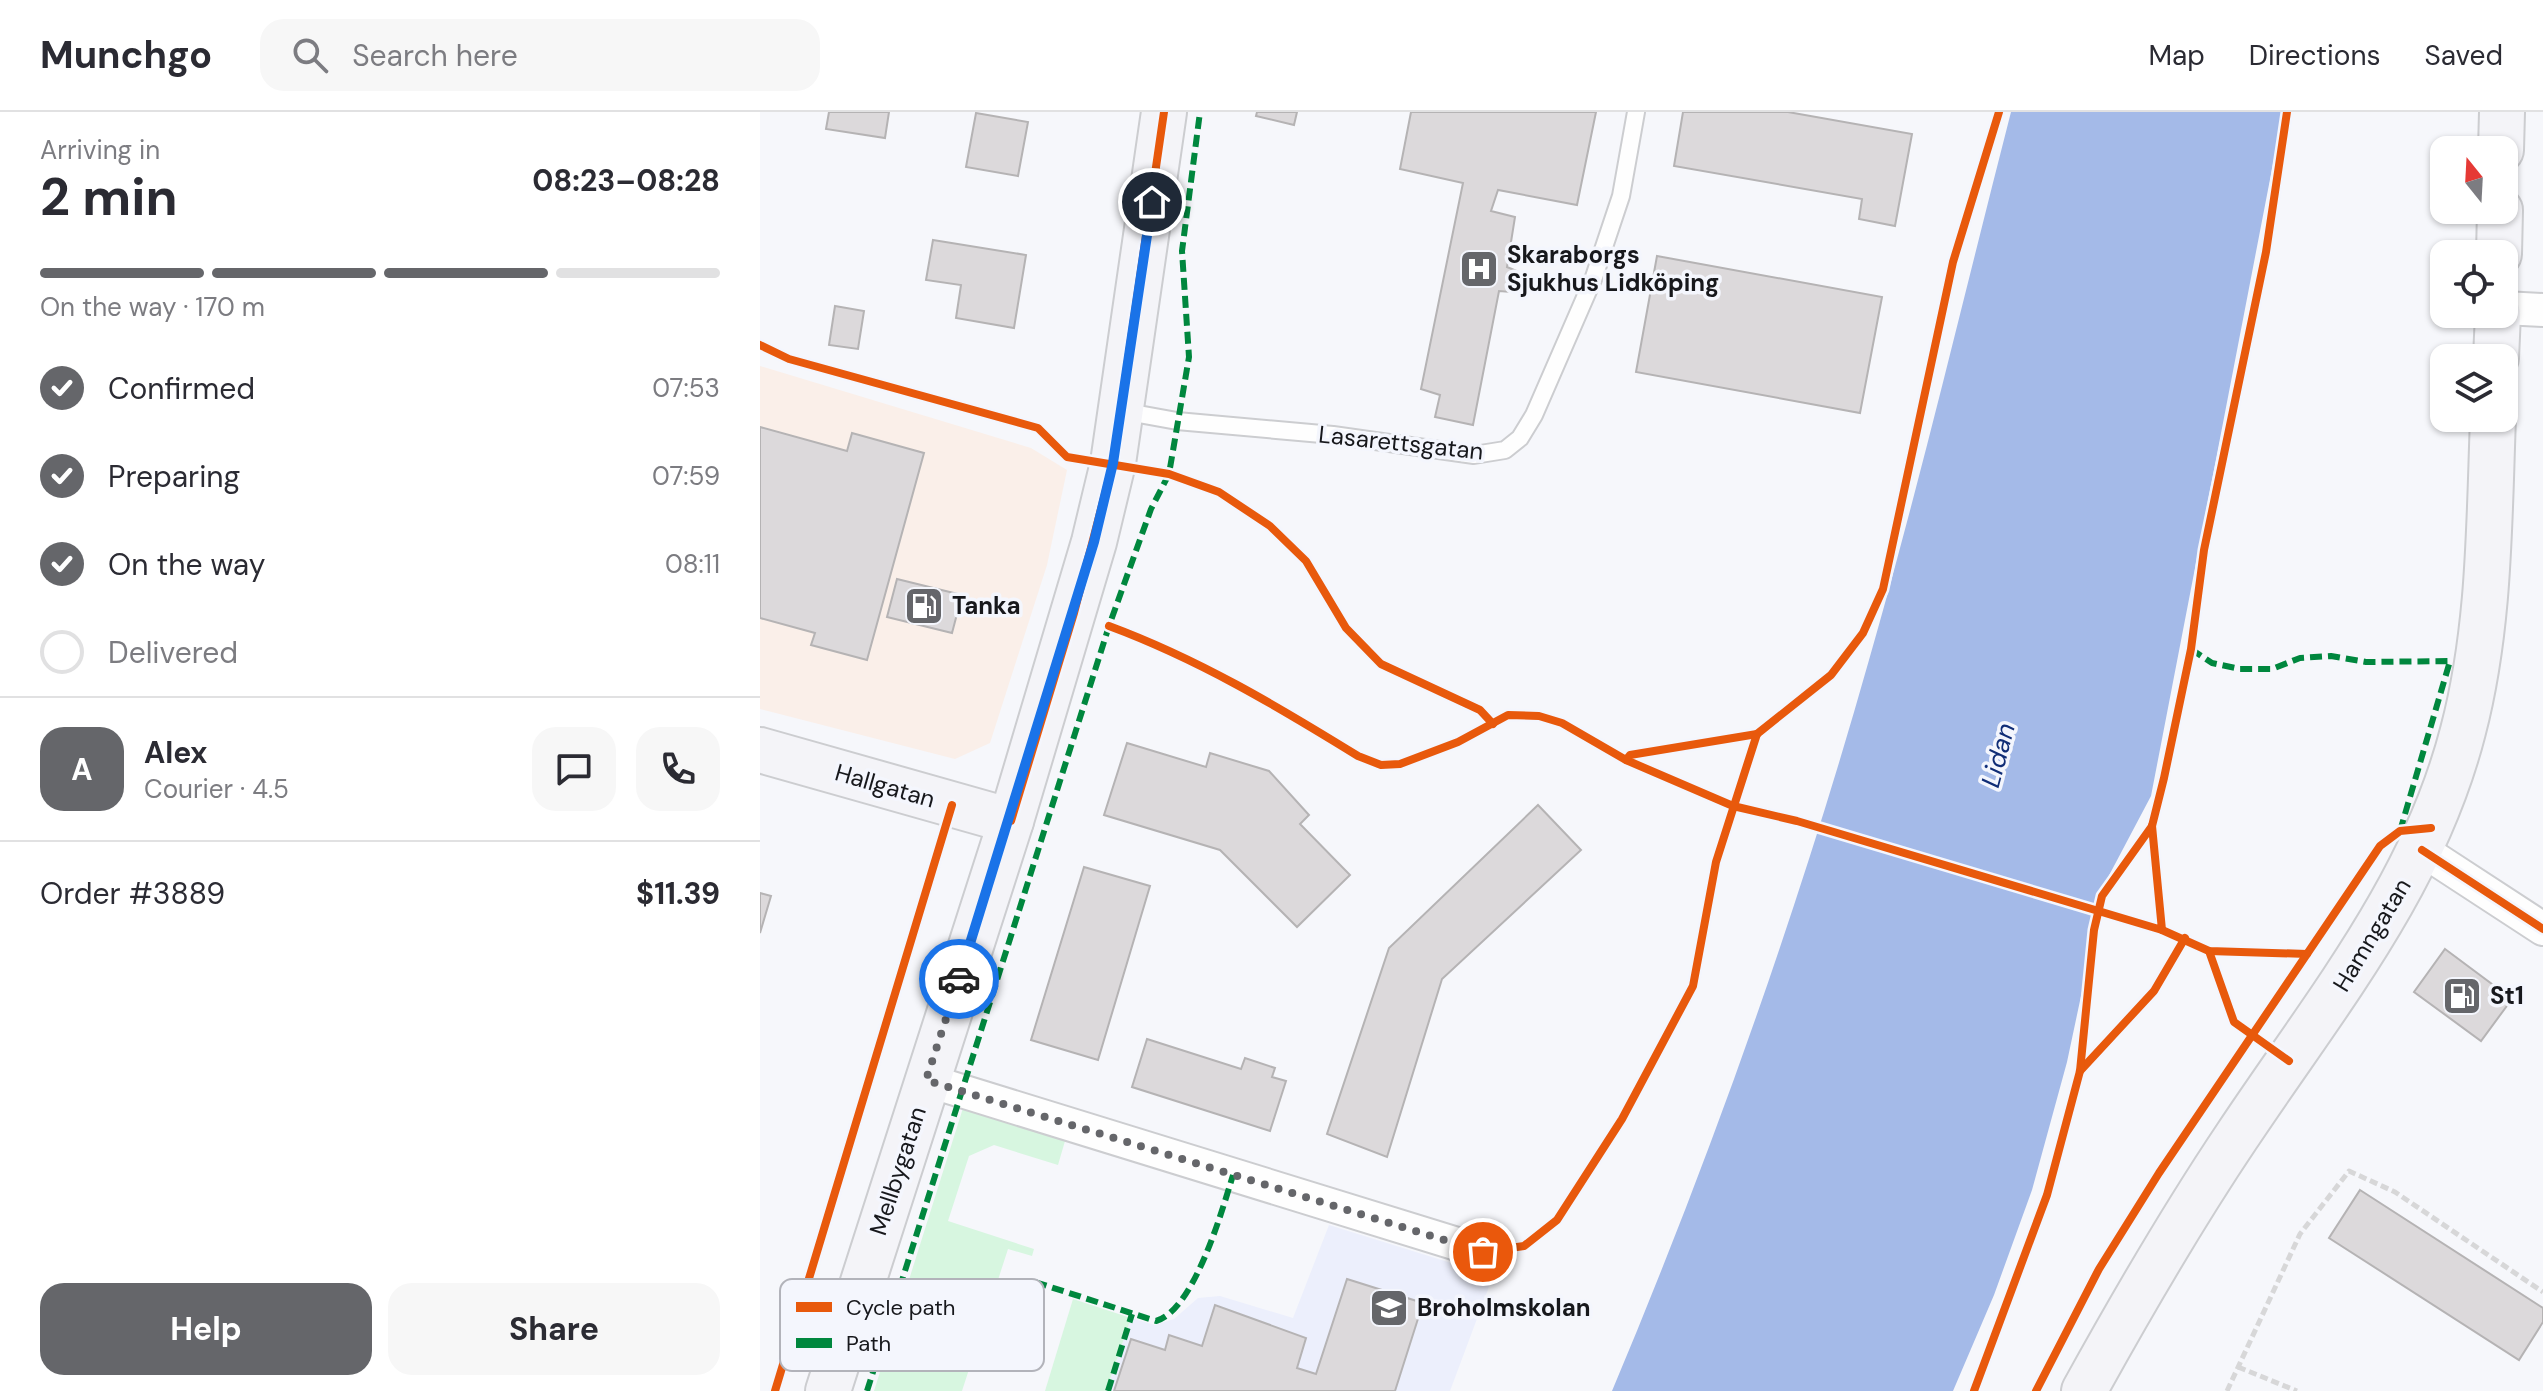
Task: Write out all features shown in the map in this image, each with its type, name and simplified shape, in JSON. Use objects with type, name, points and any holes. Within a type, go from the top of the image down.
[{"type":"street","name":"Mellbygatan","points":[[863,1279],[1011,821],[1094,542],[1121,411],[1164,112]]},
{"type":"street","points":[[2501,136],[2502,112]]},
{"type":"street","points":[[2518,309],[2543,310]]},
{"type":"street","name":"Hamngatan","points":[[2084,1391],[2196,1199],[2329,1004],[2422,850],[2463,734],[2481,652],[2486,613],[2492,432]]},
{"type":"street","name":"Hallgatan","points":[[760,750],[1011,821]]},
{"type":"street","points":[[2422,850],[2543,929]]},
{"type":"street","points":[[926,1080],[1483,1252]]},
{"type":"street","name":"Mellbygatan","points":[[828,1391],[834,1371]]},
{"type":"lane","name":"Lasarettsgatan","points":[[1121,411],[1474,455],[1505,450],[1520,438],[1534,415],[1594,277],[1621,196],[1636,112]]},
{"type":"path","points":[[2227,1391],[2300,1234],[2349,1171],[2395,1192],[2543,1292]]},
{"type":"path","points":[[2238,1367],[2297,1391]]},
{"type":"shaded area","points":[[760,366],[1031,448],[1067,470],[1047,565],[990,743],[955,759],[760,709]]},
{"type":"shaded area","name":"Broholmskolan","points":[[1329,1225],[1493,1276],[1450,1391],[1106,1391],[1131,1318],[1155,1325],[1174,1319],[1198,1298],[1220,1296],[1293,1318]]},
{"type":"green space","points":[[963,1108],[1065,1141],[1058,1165],[994,1145],[969,1156],[948,1221],[1034,1249],[1032,1256],[1008,1249],[998,1279],[909,1279]]},
{"type":"green space","points":[[1073,1299],[1131,1318],[1106,1391],[1045,1391]]},
{"type":"green space","points":[[880,1371],[968,1371],[962,1391],[874,1391]]},
{"type":"water","name":"Lidan","points":[[2011,112],[2283,112],[2151,796],[2105,883],[2067,1062],[2032,1190],[1994,1295],[1953,1391],[1612,1391],[1719,1121],[1783,938],[1842,753],[1907,524]]},
{"type":"building","points":[[829,112],[889,112],[885,138],[826,129]]},
{"type":"building","points":[[1257,112],[1297,112],[1294,125],[1256,116]]},
{"type":"building","name":"Skaraborgs Sjukhus Lidköping","points":[[1411,112],[1596,112],[1577,205],[1498,190],[1491,211],[1515,217],[1507,267],[1517,271],[1511,292],[1499,291],[1473,425],[1435,417],[1440,395],[1421,389],[1463,183],[1400,169]]},
{"type":"building","points":[[1683,112],[1788,112],[1912,134],[1895,226],[1859,219],[1862,199],[1674,166]]},
{"type":"building","points":[[976,113],[1028,122],[1018,176],[966,167]]},
{"type":"building","points":[[933,240],[1026,255],[1014,328],[956,318],[961,285],[926,280]]},
{"type":"building","points":[[1657,256],[1882,297],[1860,413],[1636,372]]},
{"type":"building","points":[[835,306],[864,311],[858,349],[829,345]]},
{"type":"building","points":[[760,427],[847,451],[852,433],[924,453],[867,660],[811,645],[815,633],[760,618]]},
{"type":"building","points":[[897,579],[962,595],[952,633],[887,617]]},
{"type":"building","points":[[1127,743],[1206,767],[1210,753],[1269,771],[1309,815],[1300,824],[1350,875],[1297,927],[1220,850],[1104,815]]},
{"type":"building","points":[[1538,805],[1581,850],[1442,979],[1387,1157],[1327,1134],[1389,948]]},
{"type":"building","points":[[1084,867],[1150,886],[1098,1060],[1031,1040]]},
{"type":"building","points":[[760,893],[771,896],[760,933]]},
{"type":"building","points":[[2445,949],[2512,999],[2481,1041],[2414,992]]},
{"type":"building","points":[[1147,1039],[1241,1069],[1245,1058],[1275,1068],[1272,1077],[1286,1081],[1270,1131],[1132,1087]]},
{"type":"building","points":[[2360,1190],[2543,1308],[2543,1322],[2519,1360],[2329,1238]]},
{"type":"building","points":[[1347,1279],[1423,1303],[1395,1391],[1114,1391],[1131,1339],[1165,1350],[1169,1335],[1202,1346],[1215,1305],[1306,1338],[1297,1368],[1316,1374]]},
{"type":"marked path","points":[[902,1279],[1109,626],[1151,509],[1169,474],[1189,357],[1182,251],[1200,112]]},
{"type":"marked path","points":[[2191,649],[2212,663],[2240,669],[2272,669],[2300,658],[2331,656],[2366,662],[2450,661],[2400,831]]},
{"type":"marked path","points":[[1044,1285],[1156,1321],[1170,1313],[1183,1299],[1205,1257],[1233,1175]]},
{"type":"marked path","points":[[1108,1391],[1132,1314]]},
{"type":"marked path","points":[[867,1391],[873,1371]]},
{"type":"cycle path","points":[[1011,821],[1074,613],[1113,463],[1164,112]]},
{"type":"cycle path","points":[[1483,1252],[1524,1246],[1557,1220],[1622,1119],[1693,986],[1716,862],[1757,734],[1831,675],[1863,633],[1883,589],[1953,262],[1999,112]]},
{"type":"cycle path","points":[[1974,1391],[2047,1195],[2080,1071],[2094,930],[2102,896],[2152,826],[2164,778],[2191,649],[2204,550],[2266,252],[2287,112]]},
{"type":"cycle path","points":[[760,345],[789,359],[1038,428],[1067,457],[1169,474],[1219,492],[1270,526],[1306,561],[1346,628],[1381,664],[1480,710],[1493,724]]},
{"type":"cycle path","points":[[1109,626],[1206,668],[1358,756],[1381,765],[1400,764],[1458,742],[1508,715],[1539,716],[1562,723],[1626,760],[1733,806],[1797,821],[2162,930],[2152,826]]},
{"type":"cycle path","points":[[1626,760],[1630,755],[1757,734]]},
{"type":"cycle path","points":[[809,1279],[952,805]]},
{"type":"cycle path","points":[[2162,930],[2209,951],[2307,954],[2380,846],[2400,831],[2431,828]]},
{"type":"cycle path","points":[[2422,850],[2543,929]]},
{"type":"cycle path","points":[[2080,1071],[2154,991],[2185,938]]},
{"type":"cycle path","points":[[2209,951],[2234,1022],[2289,1061]]},
{"type":"cycle path","points":[[2036,1391],[2099,1269],[2159,1173],[2307,954]]},
{"type":"cycle path","points":[[775,1391],[781,1371]]},
{"type":"way so far","points":[[959,979],[926,1080],[1483,1252]]},
{"type":"place","name":"Skaraborgs Sjukhus Lidköping","points":[[1479,269]]},
{"type":"place","name":"Tanka","points":[[924,606]]},
{"type":"place","name":"St1","points":[[2462,996]]},
{"type":"place","name":"Broholmskolan","points":[[1389,1308]]},
{"type":"route","points":[[959,979],[1011,821],[1094,542],[1113,463],[1152,202]]}]
